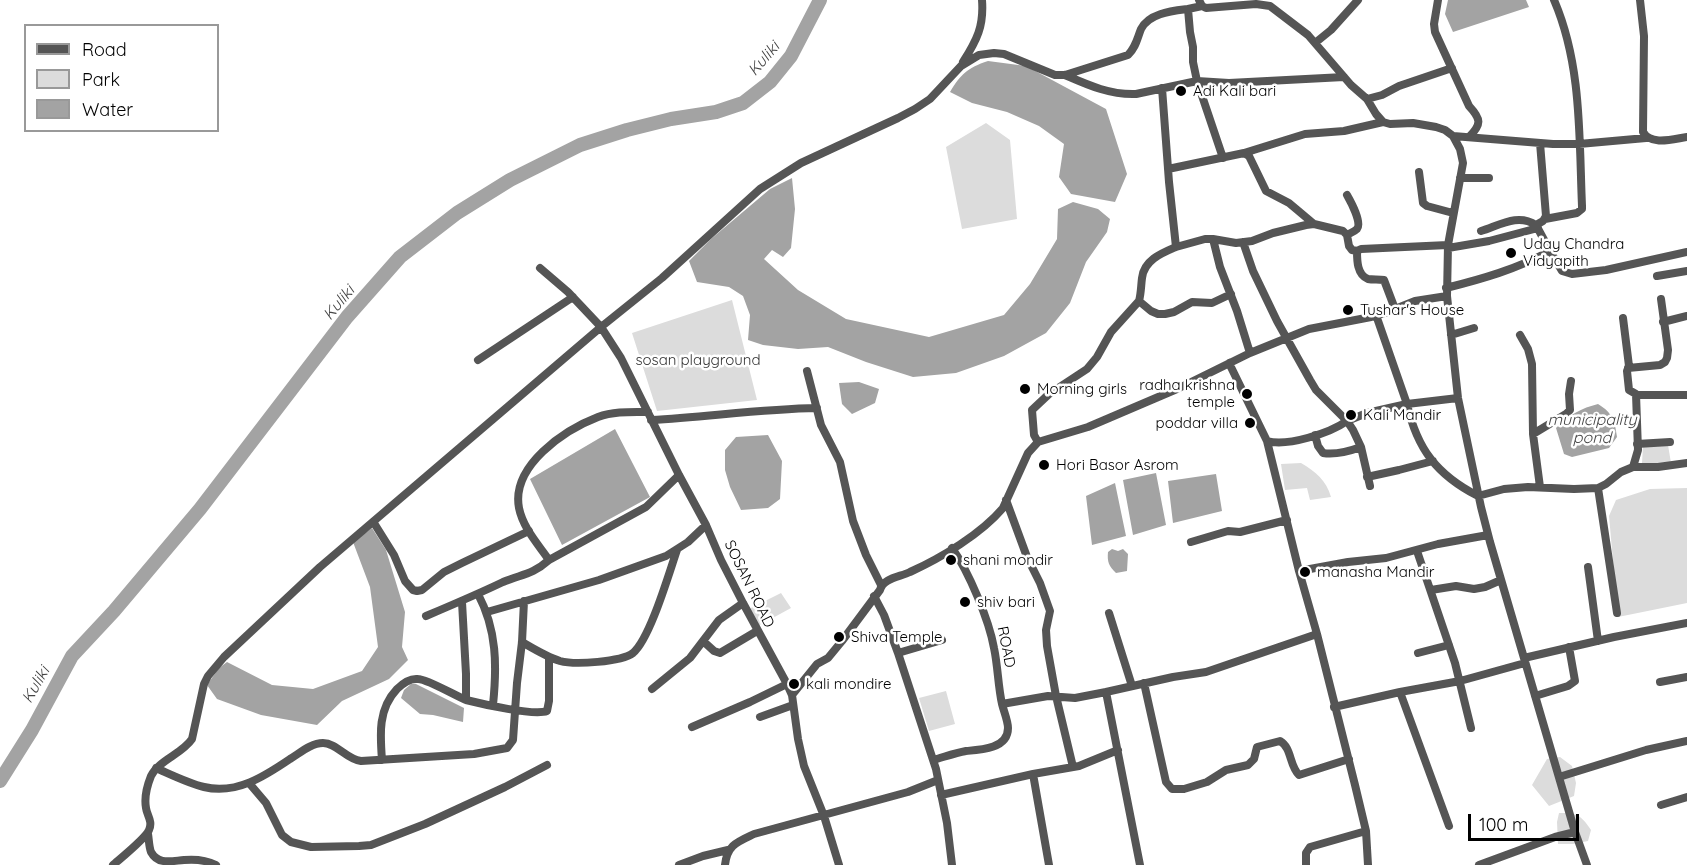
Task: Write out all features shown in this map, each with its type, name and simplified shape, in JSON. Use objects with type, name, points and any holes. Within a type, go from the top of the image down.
[{"type":"street","points":[[216,865],[195,860],[159,862],[150,850],[148,834],[151,824],[145,798],[148,783],[156,768],[188,745],[192,739],[204,684],[216,666],[320,567],[601,327],[662,278],[766,184],[801,163],[898,118],[930,99],[961,66],[974,46],[982,24],[982,0]]},
{"type":"street","points":[[1315,43],[1331,30],[1358,0]]},
{"type":"street","points":[[1438,0],[1435,32],[1469,106],[1478,118],[1478,126],[1469,137]]},
{"type":"street","points":[[1038,442],[1032,410],[1049,394],[1093,363],[1111,332],[1138,302],[1144,271],[1151,260],[1176,247],[1205,239],[1252,241],[1273,233],[1314,224],[1343,231],[1347,235],[1349,246],[1352,250],[1357,251],[1388,247],[1448,247],[1488,241],[1537,226],[1545,219],[1577,213],[1582,209],[1579,108],[1570,45],[1562,17],[1554,0]]},
{"type":"street","points":[[1640,0],[1644,36],[1643,132],[1646,138]]},
{"type":"street","points":[[961,66],[979,55],[994,53],[1014,57],[1055,75],[1065,75],[1128,55],[1133,50],[1143,26],[1164,13],[1188,9],[1200,3],[1206,8],[1256,4],[1270,6],[1308,35],[1352,86],[1367,99],[1383,122]]},
{"type":"street","points":[[1188,9],[1197,81],[1223,158]]},
{"type":"street","points":[[1367,99],[1452,68]]},
{"type":"street","points":[[1065,75],[1117,94],[1136,94],[1197,81],[1229,82],[1344,77]]},
{"type":"street","points":[[1162,88],[1167,169],[1176,247]]},
{"type":"street","points":[[1167,169],[1244,153],[1305,134],[1344,131],[1383,122],[1413,123],[1436,127],[1453,136],[1460,149],[1462,163],[1448,247],[1446,292],[1458,398],[1488,535],[1575,832],[1587,865]]},
{"type":"street","points":[[1453,136],[1579,144],[1687,137]]},
{"type":"street","points":[[1540,143],[1545,219]]},
{"type":"street","points":[[1244,153],[1249,156],[1266,191],[1289,203],[1314,224]]},
{"type":"street","points":[[1419,172],[1423,203],[1453,213]]},
{"type":"street","points":[[1460,178],[1489,178]]},
{"type":"street","points":[[1347,195],[1359,226],[1347,235]]},
{"type":"street","points":[[1481,231],[1521,218],[1529,220],[1537,226],[1562,271],[1572,274],[1606,270],[1687,252]]},
{"type":"street","points":[[1213,239],[1220,267],[1250,353]]},
{"type":"street","points":[[1243,242],[1253,271],[1277,321],[1316,390],[1353,430],[1361,447],[1370,486]]},
{"type":"street","points":[[1357,251],[1360,273],[1366,278],[1384,280],[1395,309]]},
{"type":"street","points":[[792,695],[817,663],[828,658],[878,590],[889,579],[912,571],[952,548],[998,514],[1028,453],[1038,442],[1088,427],[1177,389],[1287,337],[1318,326],[1395,309],[1501,273],[1550,251]]},
{"type":"street","name":"SOSAN ROAD","points":[[540,268],[573,297],[601,327],[621,358],[706,525],[742,603],[787,684],[792,695],[804,766],[840,865]]},
{"type":"street","points":[[1657,276],[1687,271]]},
{"type":"street","points":[[1138,302],[1158,314],[1165,314],[1174,312],[1192,302],[1212,303],[1231,294]]},
{"type":"street","points":[[478,360],[573,297]]},
{"type":"street","points":[[1628,368],[1660,365],[1665,362],[1668,350],[1661,299]]},
{"type":"street","points":[[1376,315],[1388,345],[1412,426],[1425,451],[1452,480],[1478,496],[1504,489],[1598,488],[1633,466],[1658,467],[1687,463]]},
{"type":"street","points":[[1663,322],[1687,316]]},
{"type":"street","points":[[1623,318],[1629,366],[1627,371],[1629,390],[1636,394],[1687,395]]},
{"type":"street","points":[[1451,335],[1474,327]]},
{"type":"street","points":[[1520,335],[1528,349],[1532,364],[1533,434],[1540,487]]},
{"type":"street","points":[[1229,363],[1268,441],[1366,831],[1368,865]]},
{"type":"street","points":[[807,371],[821,425],[840,462],[849,509],[872,569],[884,615],[933,760],[949,833],[952,865]]},
{"type":"street","points":[[1533,434],[1570,410],[1571,381]]},
{"type":"street","points":[[1633,466],[1638,450],[1636,394]]},
{"type":"street","points":[[1268,441],[1282,443],[1315,435],[1367,413],[1407,404],[1458,398]]},
{"type":"street","points":[[549,560],[529,531],[519,508],[519,500],[523,477],[530,465],[556,439],[597,417],[619,412],[650,416],[701,417],[817,408]]},
{"type":"street","points":[[1315,435],[1323,453],[1361,447]]},
{"type":"street","points":[[1638,444],[1670,442]]},
{"type":"street","points":[[1367,477],[1433,461]]},
{"type":"street","points":[[426,616],[530,573],[549,560],[646,507],[679,475]]},
{"type":"street","points":[[1598,488],[1617,613]]},
{"type":"street","points":[[1006,500],[1050,611],[1046,639],[1056,696],[1073,767]]},
{"type":"street","points":[[1191,542],[1228,531],[1240,532],[1287,520]]},
{"type":"street","points":[[374,523],[394,555],[405,581],[417,591],[422,590],[444,572],[529,531]]},
{"type":"street","points":[[487,612],[626,571],[666,556],[693,538],[706,525]]},
{"type":"street","points":[[1299,571],[1386,558],[1438,544],[1488,535]]},
{"type":"street","name":"ROAD","points":[[933,760],[994,747],[1006,736],[1008,728],[988,623],[952,548]]},
{"type":"street","points":[[522,642],[549,657],[571,663],[616,659],[633,652],[638,647],[658,606],[677,550]]},
{"type":"street","points":[[1417,551],[1460,681],[1471,728]]},
{"type":"street","points":[[1588,567],[1598,641]]},
{"type":"street","points":[[1431,590],[1456,586],[1474,589],[1501,580]]},
{"type":"street","points":[[478,594],[491,625],[496,659],[493,705]]},
{"type":"street","points":[[156,768],[204,787],[223,790],[237,788],[264,776],[317,744],[330,744],[356,760],[474,753],[507,748],[513,740],[524,601]]},
{"type":"street","points":[[462,602],[466,700]]},
{"type":"street","points":[[652,689],[690,658],[719,620],[742,603]]},
{"type":"street","points":[[1109,613],[1132,686]]},
{"type":"street","points":[[1334,707],[1460,681],[1569,647],[1687,623]]},
{"type":"street","points":[[704,641],[714,651],[720,653],[757,631]]},
{"type":"street","points":[[1002,704],[1041,697],[1075,698],[1206,672],[1317,634]]},
{"type":"street","points":[[898,653],[942,640]]},
{"type":"street","points":[[1418,653],[1449,645]]},
{"type":"street","points":[[1535,696],[1568,686],[1575,681],[1569,647]]},
{"type":"street","points":[[382,760],[380,735],[384,707],[401,685],[409,680],[418,679],[466,700],[536,713],[547,711],[549,657]]},
{"type":"street","points":[[1660,682],[1687,677]]},
{"type":"street","points":[[1144,683],[1167,782],[1172,789],[1184,789],[1207,782],[1226,770],[1248,765],[1254,759],[1257,747],[1272,742],[1280,741],[1286,745],[1292,766],[1299,775],[1349,759]]},
{"type":"street","points":[[692,727],[787,684]]},
{"type":"street","points":[[1106,692],[1140,865]]},
{"type":"street","points":[[1400,692],[1449,826]]},
{"type":"street","points":[[760,717],[793,705]]},
{"type":"street","points":[[1559,777],[1646,750],[1687,741]]},
{"type":"street","points":[[941,795],[1079,766],[1118,750]]},
{"type":"street","points":[[249,783],[266,803],[282,836],[291,842],[310,847],[359,846],[372,845],[425,824],[547,765]]},
{"type":"street","points":[[1033,774],[1049,865]]},
{"type":"street","points":[[725,865],[729,850],[737,842],[762,831],[908,792],[938,780]]},
{"type":"street","points":[[1661,805],[1687,797]]},
{"type":"street","points":[[1306,865],[1306,853],[1310,847],[1366,831]]},
{"type":"street","points":[[1479,865],[1575,832]]},
{"type":"street","points":[[113,865],[148,834]]},
{"type":"street","points":[[679,865],[729,850]]},
{"type":"green space","points":[[986,123],[1010,140],[1017,219],[962,229],[946,147]]},
{"type":"green space","name":"sosan playground","points":[[732,300],[757,400],[657,411],[632,333]]},
{"type":"green space","points":[[1668,445],[1671,463],[1642,463],[1643,446]]},
{"type":"green space","points":[[1301,463],[1320,477],[1331,497],[1310,500],[1307,488],[1285,490],[1281,464]]},
{"type":"green space","points":[[1687,488],[1687,603],[1618,617],[1609,516],[1616,500],[1650,489]]},
{"type":"green space","points":[[781,593],[791,608],[758,626],[749,609]]},
{"type":"green space","points":[[946,691],[955,724],[929,731],[919,698]]},
{"type":"green space","points":[[1560,757],[1572,766],[1576,783],[1574,796],[1549,806],[1532,785],[1547,759]]},
{"type":"green space","points":[[1559,813],[1574,814],[1581,818],[1591,830],[1588,841],[1558,844]]},
{"type":"water","points":[[1448,0],[1526,0],[1529,7],[1453,32],[1445,14]]},
{"type":"water","points":[[988,61],[1026,66],[1106,109],[1127,174],[1115,202],[1071,194],[1059,177],[1064,144],[1039,126],[1007,112],[972,103],[950,92],[965,72]]},
{"type":"water","points":[[792,178],[795,209],[791,248],[783,257],[772,250],[764,259],[798,290],[846,319],[929,337],[1004,315],[1030,284],[1057,239],[1058,209],[1073,202],[1098,209],[1110,219],[1107,232],[1086,262],[1070,303],[1046,333],[1004,356],[956,373],[913,377],[828,347],[798,349],[763,345],[748,340],[750,315],[743,296],[729,287],[697,282],[689,261],[711,239],[770,189]]},
{"type":"water","points":[[859,382],[879,389],[875,403],[852,414],[842,404],[839,383]]},
{"type":"water","name":"municipality pond","points":[[1598,404],[1612,418],[1617,437],[1609,448],[1572,457],[1564,454],[1556,428],[1565,419]]},
{"type":"water","points":[[615,429],[650,497],[562,545],[530,479]]},
{"type":"water","points":[[768,435],[782,461],[780,499],[768,508],[741,510],[725,470],[725,450],[736,437]]},
{"type":"water","points":[[1156,473],[1166,525],[1133,535],[1123,480]]},
{"type":"water","points":[[1216,474],[1222,511],[1173,523],[1168,481]]},
{"type":"water","points":[[1115,483],[1126,536],[1092,545],[1086,496]]},
{"type":"water","points":[[372,528],[386,550],[405,612],[402,647],[408,660],[389,679],[342,701],[317,725],[261,715],[217,699],[207,685],[219,668],[227,662],[272,685],[313,689],[362,671],[378,647],[370,587],[353,542]]},
{"type":"water","points":[[1112,549],[1118,551],[1123,549],[1128,554],[1127,571],[1116,573],[1112,568],[1108,561],[1108,552]]},
{"type":"water","points":[[411,684],[416,684],[464,708],[463,722],[420,714],[401,698],[404,690]]},
{"type":"waterway","name":"Kuliki","points":[[0,781],[32,730],[72,656],[114,611],[200,509],[347,317],[400,257],[457,213],[510,180],[580,145],[627,130],[671,119],[716,112],[743,103],[770,82],[791,56],[820,0]]},
{"type":"place","name":"Adi Kali bari","points":[[1181,91]]},
{"type":"place","name":"Uday Chandra Vidyapith","points":[[1511,253]]},
{"type":"place","name":"Tushar's House","points":[[1348,310]]},
{"type":"place","name":"Morning girls","points":[[1025,389]]},
{"type":"place","name":"radha krishna temple","points":[[1247,394]]},
{"type":"place","name":"Kali Mandir","points":[[1351,415]]},
{"type":"place","name":"poddar villa","points":[[1250,423]]},
{"type":"place","name":"Hori Basor Asrom","points":[[1044,465]]},
{"type":"place","name":"shani mondir","points":[[951,560]]},
{"type":"place","name":"manasha Mandir","points":[[1305,572]]},
{"type":"place","name":"shiv bari","points":[[965,602]]},
{"type":"place","name":"Shiva Temple","points":[[839,637]]},
{"type":"place","name":"kali mondire","points":[[794,684]]}]
